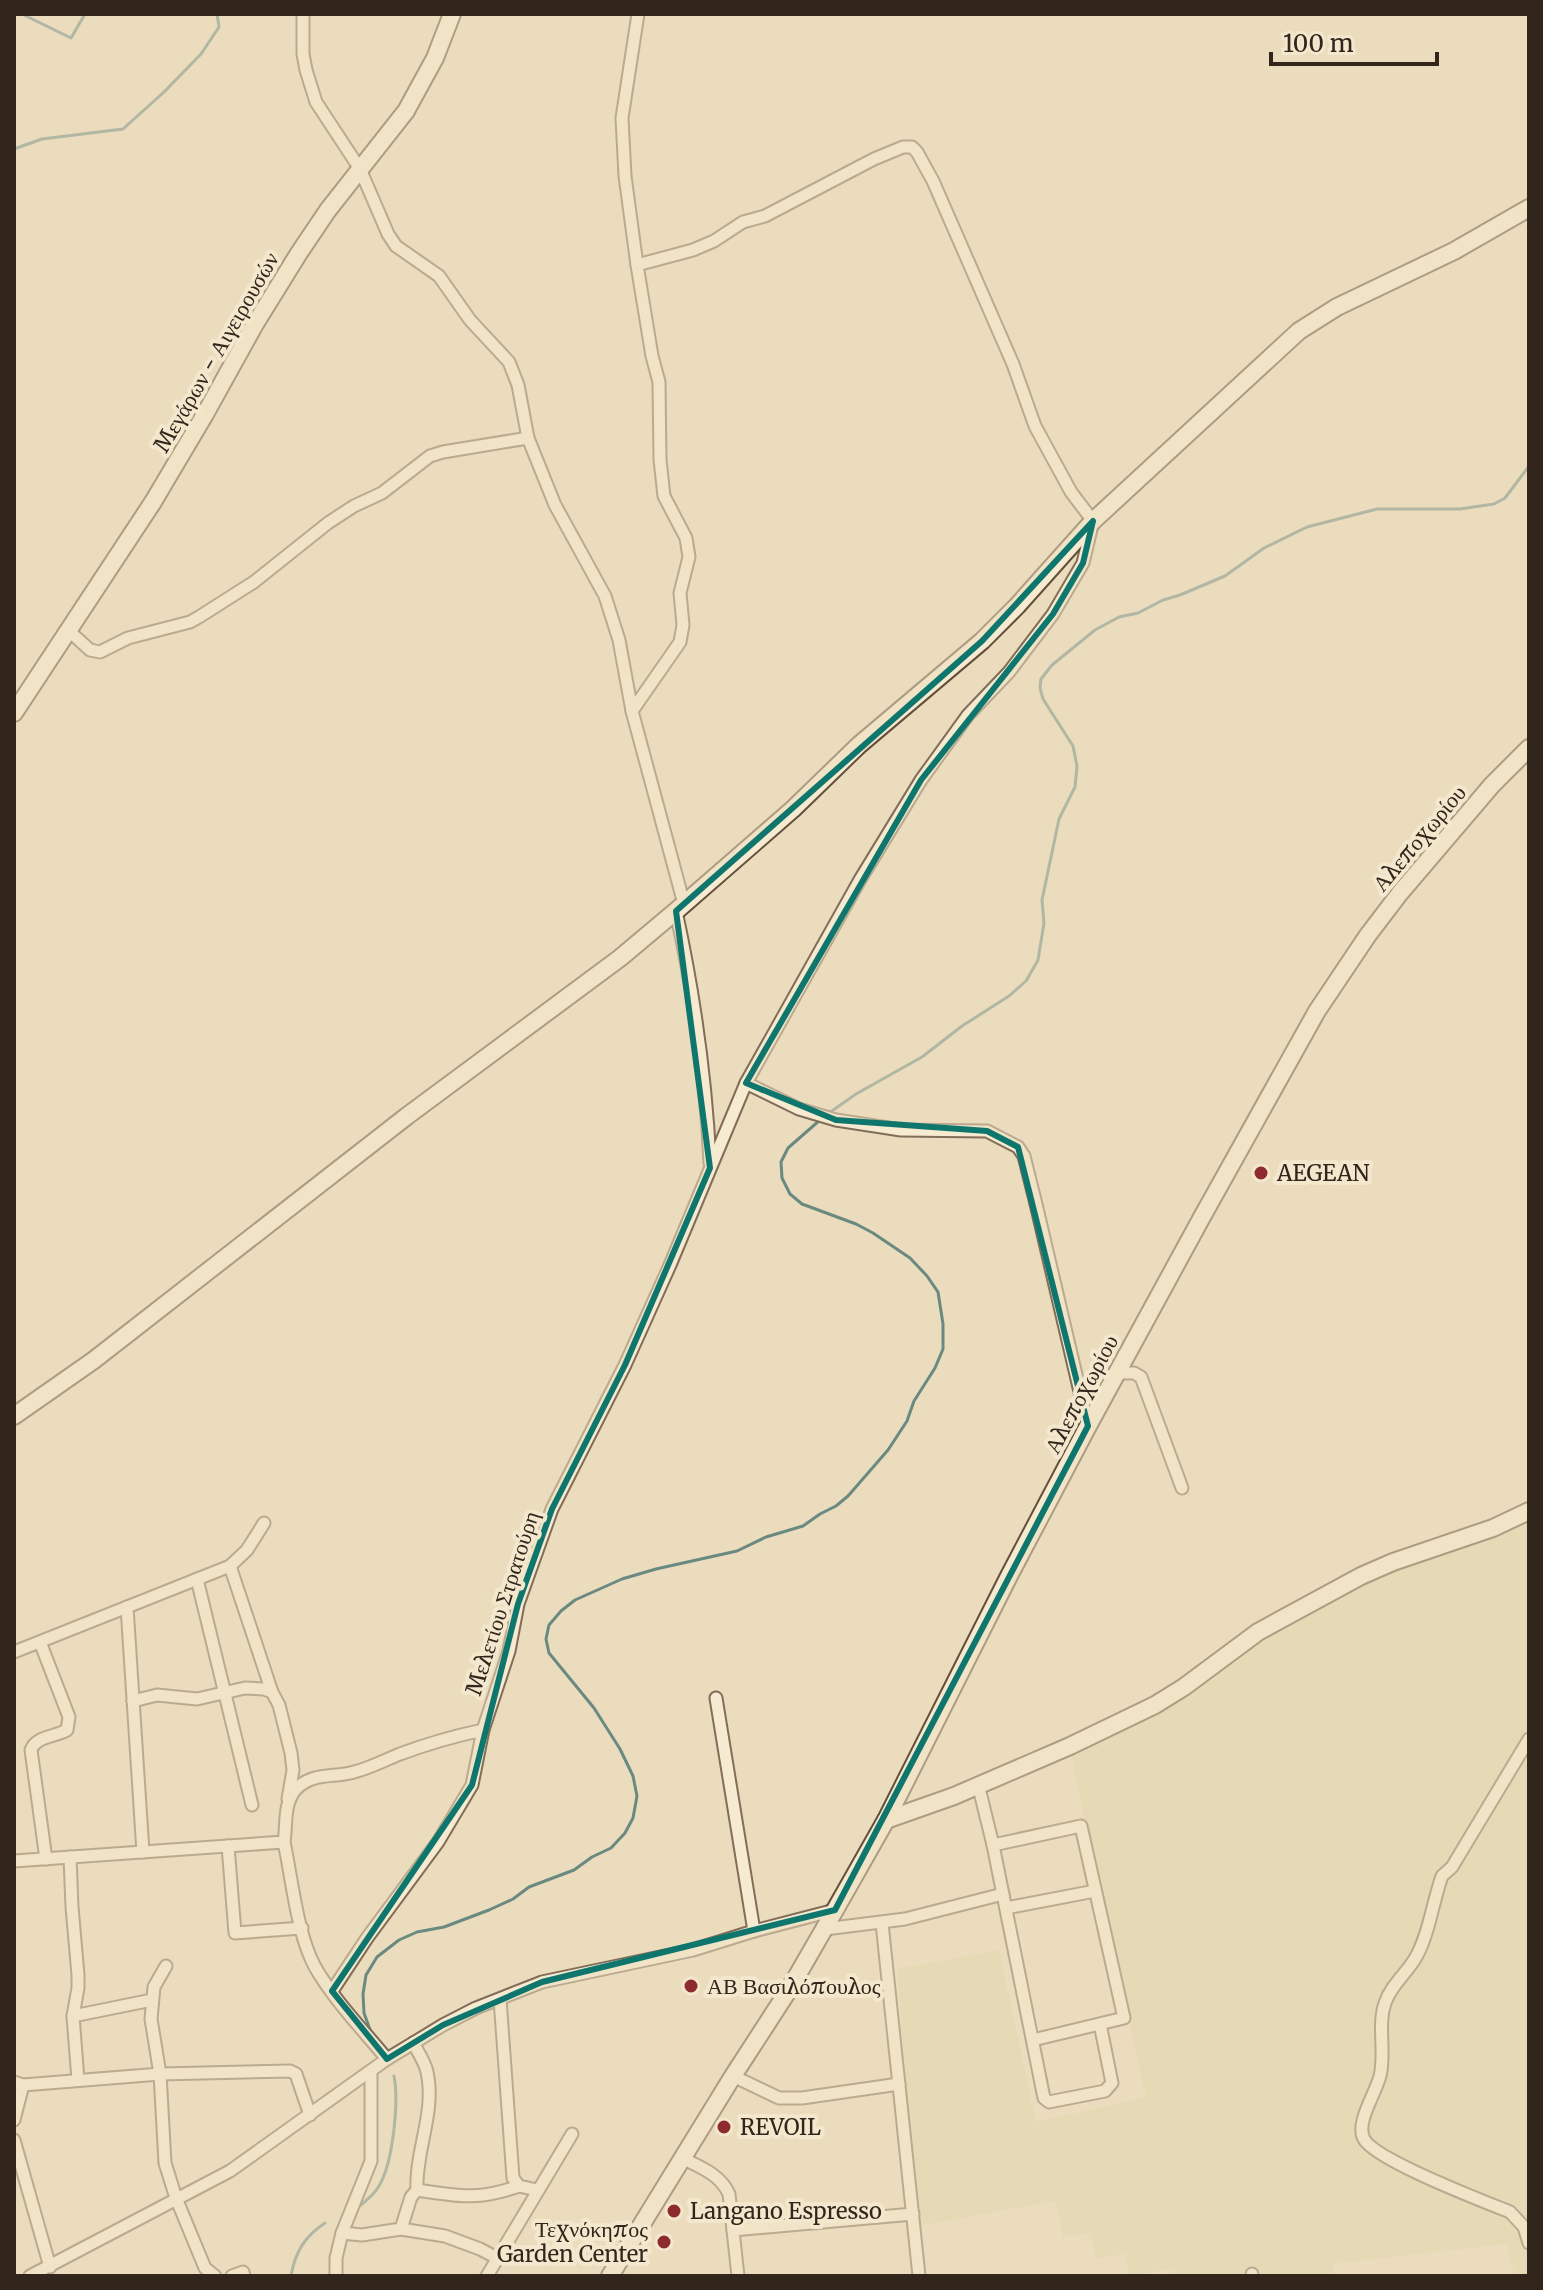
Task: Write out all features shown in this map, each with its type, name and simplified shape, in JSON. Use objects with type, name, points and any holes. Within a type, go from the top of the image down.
[{"type":"street","points":[[303,14],[303,54],[316,102],[360,169],[396,246],[439,276],[470,320],[509,362],[518,385],[528,438],[555,505],[605,596],[619,640],[632,711],[680,908],[702,1060],[710,1168]]},
{"type":"street","name":"Μεγάρων - Αιγειρουσών","points":[[14,713],[173,469],[279,284],[316,227],[406,111],[435,58],[452,14]]},
{"type":"street","points":[[632,711],[680,642],[683,625],[680,593],[689,557],[686,538],[664,496],[660,460],[659,382],[652,356],[625,176],[622,118],[638,14]]},
{"type":"street","points":[[637,265],[714,241],[743,222],[765,216],[874,159],[903,147],[912,147],[933,181],[1007,350],[1046,449],[1071,492],[1093,521]]},
{"type":"street","points":[[14,1416],[94,1360],[407,1116],[620,958],[680,908],[793,809],[859,745],[982,641],[1093,521],[1281,346],[1317,318],[1454,251],[1529,208]]},
{"type":"street","points":[[68,630],[90,650],[100,652],[128,638],[190,622],[254,582],[328,523],[382,493],[430,456],[528,438]]},
{"type":"street","name":"Μελετίου Στρατούρη","points":[[332,1991],[468,1795],[476,1772],[483,1730],[509,1651],[518,1604],[552,1509],[625,1365],[746,1083],[861,878],[921,780],[968,715],[1017,662],[1053,614],[1083,563],[1093,521]]},
{"type":"street","name":"Αλεποχωρίου","points":[[682,2158],[790,1988],[886,1820],[1088,1426],[1317,1011],[1400,893],[1492,785],[1529,748]]},
{"type":"street","points":[[746,1083],[816,1116],[901,1130],[987,1131],[1018,1147],[1024,1156],[1088,1426]]},
{"type":"street","points":[[1117,1373],[1134,1373],[1141,1377],[1182,1488]]},
{"type":"street","points":[[886,1820],[930,1806],[1070,1746],[1155,1705],[1244,1641],[1341,1585],[1393,1562],[1493,1528],[1529,1511]]},
{"type":"street","points":[[14,1652],[230,1566],[247,1550],[264,1523]]},
{"type":"street","points":[[230,1566],[279,1705],[291,1753],[293,1770],[284,1818],[284,1842],[306,1945],[316,1968],[332,1991],[387,2059]]},
{"type":"street","points":[[197,1579],[252,1805]]},
{"type":"street","points":[[127,1607],[143,1852]]},
{"type":"street","points":[[40,1642],[70,1724],[67,1730],[37,1741],[31,1750],[46,1859]]},
{"type":"street","points":[[133,1701],[157,1695],[197,1699],[245,1688],[272,1692]]},
{"type":"street","points":[[716,1698],[754,1931]]},
{"type":"street","points":[[287,1808],[297,1788],[316,1776],[354,1772],[442,1740],[483,1730]]},
{"type":"street","points":[[1529,1739],[1452,1867],[1442,1876],[1417,1955],[1389,1993],[1382,2017],[1380,2075],[1361,2123],[1361,2131],[1368,2144],[1386,2158],[1510,2212],[1524,2227],[1529,2243]]},
{"type":"street","points":[[978,1784],[1044,2098],[1049,2102],[1105,2091],[1112,2083],[1100,2024]]},
{"type":"street","points":[[993,1845],[1081,1826],[1124,2018],[1033,2040]]},
{"type":"street","points":[[14,1861],[284,1842]]},
{"type":"street","points":[[228,1846],[235,1933],[302,1928]]},
{"type":"street","points":[[70,1857],[78,1988],[73,2016],[78,2080]]},
{"type":"street","points":[[1006,1908],[1095,1891]]},
{"type":"street","points":[[825,1929],[882,1923],[1003,1894]]},
{"type":"street","points":[[30,2276],[46,2271],[230,2171],[387,2059],[443,2025],[500,1999],[542,1982],[693,1950],[835,1910]]},
{"type":"street","points":[[882,1923],[919,2276]]},
{"type":"street","points":[[166,1966],[154,1987],[151,2019],[160,2074],[165,2163],[205,2268],[215,2276]]},
{"type":"street","points":[[500,1999],[511,2166],[513,2178],[519,2186]]},
{"type":"street","points":[[73,2016],[152,2000]]},
{"type":"street","points":[[401,2229],[411,2197],[417,2190],[429,2099],[427,2071],[413,2043]]},
{"type":"street","points":[[14,2120],[18,2083],[160,2074],[290,2071],[296,2074],[310,2115]]},
{"type":"street","points":[[336,2276],[336,2258],[342,2233],[371,2161],[371,2072]]},
{"type":"street","points":[[733,2076],[779,2098],[802,2098],[899,2084]]},
{"type":"street","points":[[487,2276],[572,2134]]},
{"type":"street","points":[[14,2140],[46,2271]]},
{"type":"street","points":[[610,2276],[682,2158],[725,2184],[729,2194],[738,2276]]},
{"type":"street","points":[[417,2190],[466,2197],[493,2194],[519,2186],[537,2190]]},
{"type":"street","points":[[733,2230],[913,2214]]},
{"type":"street","points":[[342,2233],[362,2235],[401,2229],[445,2236],[497,2258]]},
{"type":"street","points":[[232,2276],[243,2272],[244,2276]]},
{"type":"highlighted area","points":[[1093,521],[1083,563],[1053,614],[921,780],[746,1083],[836,1120],[987,1131],[1018,1147],[1088,1426],[835,1910],[542,1982],[443,2025],[387,2059],[332,1991],[472,1785],[518,1604],[552,1509],[625,1365],[710,1168],[676,911],[982,641]]},
{"type":"shaded area","points":[[1529,1516],[1529,2276],[1515,2276],[1506,2244],[1332,2264],[1335,2276],[1176,2276],[1174,2268],[1129,2276],[1125,2254],[1096,2258],[1091,2233],[1063,2237],[1056,2201],[917,2226],[897,1969],[999,1950],[1036,2122],[1146,2097],[1071,1756],[1177,1703],[1270,1633],[1368,1580]]},
{"type":"waterway","points":[[22,14],[71,38],[85,14]]},
{"type":"waterway","points":[[14,149],[42,139],[123,129],[201,54],[219,27],[217,14]]},
{"type":"waterway","points":[[829,1113],[922,1057],[962,1026],[1009,996],[1026,981],[1038,960],[1044,923],[1042,900],[1059,819],[1075,787],[1077,766],[1073,746],[1043,699],[1040,688],[1041,679],[1052,665],[1095,630],[1119,617],[1138,613],[1225,576],[1264,548],[1307,527],[1377,509],[1460,509],[1494,504],[1505,498],[1529,466]]},
{"type":"waterway","points":[[372,2035],[364,2013],[363,1994],[366,1975],[377,1957],[399,1940],[417,1932],[444,1927],[489,1910],[513,1899],[529,1887],[574,1870],[611,1848],[625,1833],[633,1818],[637,1796],[633,1776],[594,1708],[549,1653],[546,1639],[549,1625],[575,1600],[622,1579],[737,1551],[766,1537],[803,1526],[836,1506],[888,1450],[935,1368],[943,1349],[943,1324],[938,1292],[927,1276],[910,1258],[873,1233],[802,1204],[790,1194],[782,1178],[781,1162],[788,1148],[820,1120]]},
{"type":"waterway","points":[[357,2208],[377,2189],[388,2163],[395,2116],[394,2076]]},
{"type":"waterway","points":[[291,2276],[302,2245],[325,2223]]},
{"type":"place","name":"AEGEAN","points":[[1261,1173]]},
{"type":"place","name":"ΑΒ Βασιλόπουλος","points":[[691,1986]]},
{"type":"place","name":"REVOIL","points":[[724,2127]]},
{"type":"place","name":"Langano Espresso","points":[[674,2211]]},
{"type":"place","name":"Τεχνόκηπος Garden Center","points":[[664,2242]]}]
